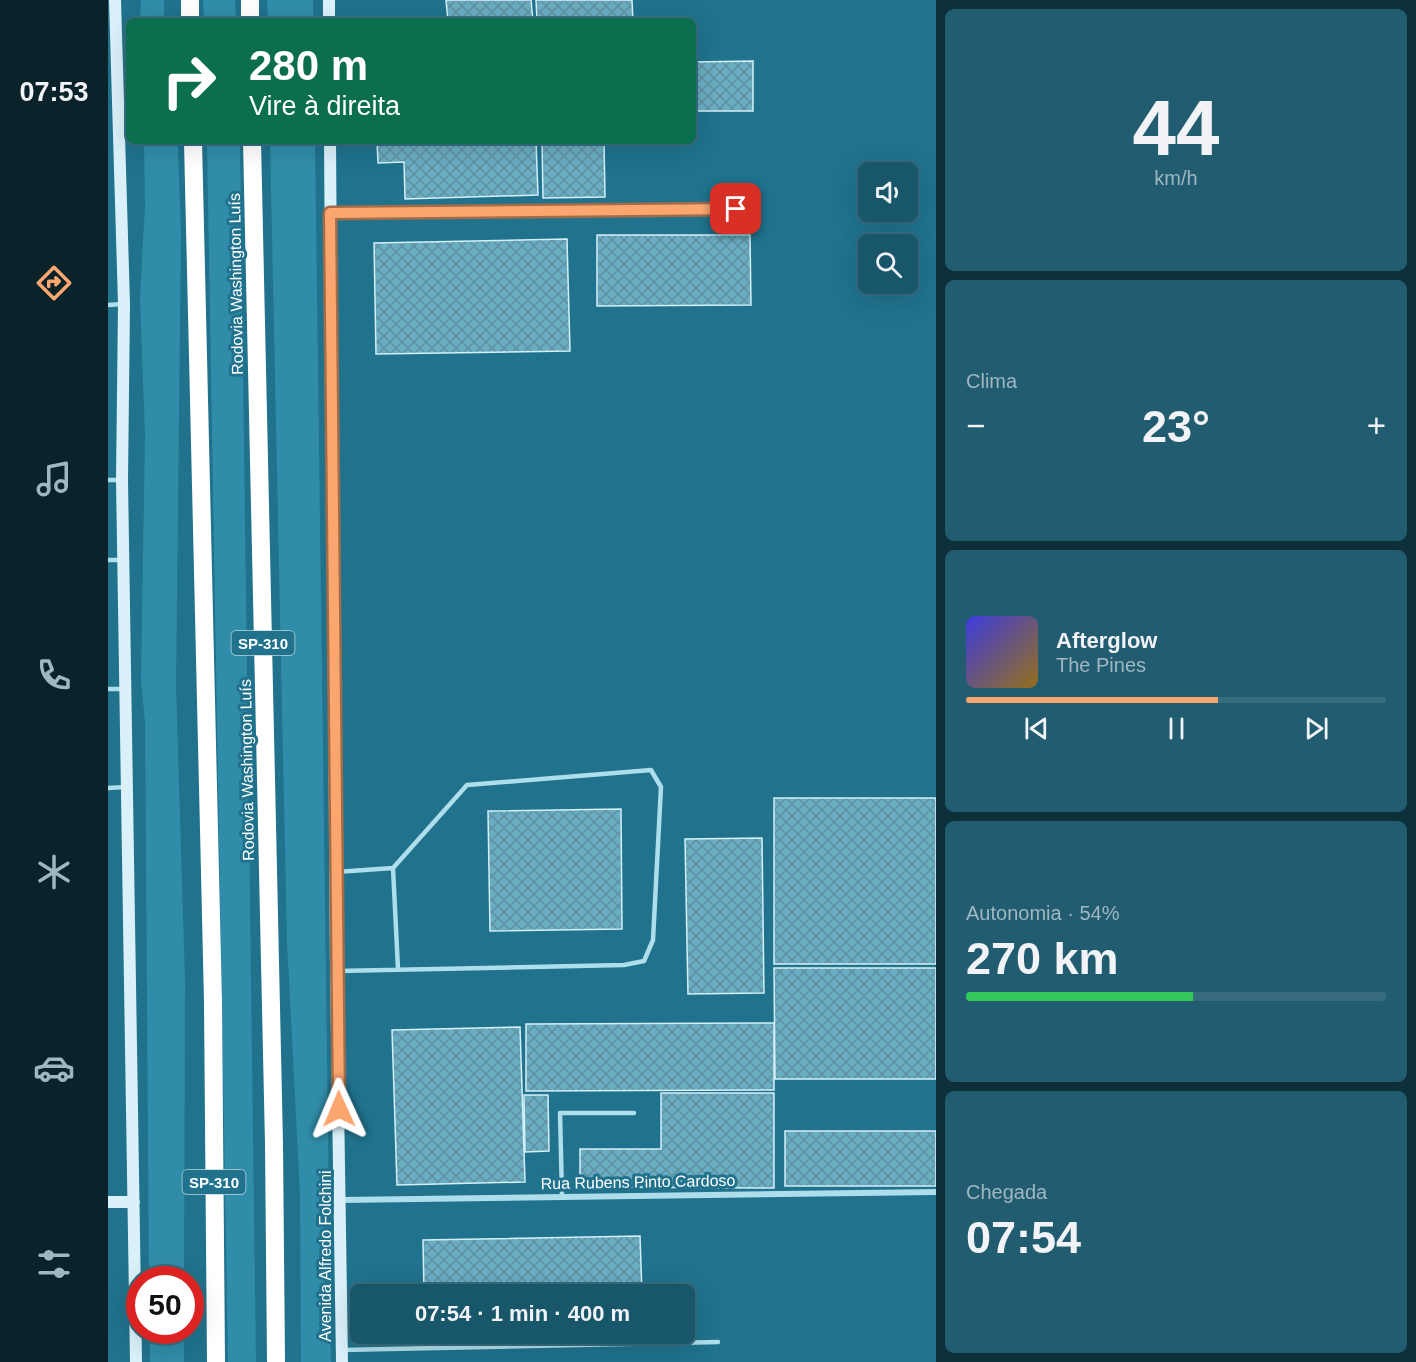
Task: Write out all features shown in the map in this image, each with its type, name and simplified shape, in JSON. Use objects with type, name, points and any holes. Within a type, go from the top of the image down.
[{"type":"highway","points":[[190,0],[190,18]]},
{"type":"highway","points":[[250,0],[250,18]]},
{"type":"highway","name":"SP-310","points":[[193,144],[213,1002],[216,1362]]},
{"type":"highway","name":"Rodovia Washington Luís","points":[[252,144],[274,1144],[276,1362]]},
{"type":"main road","points":[[115,0],[111,30],[124,304],[122,480],[136,1362]]},
{"type":"main road","points":[[329,0],[329,18]]},
{"type":"main road","name":"Avenida Alfredo Folchini","points":[[330,144],[335,872],[342,1356]]},
{"type":"main road","points":[[108,1202],[134,1202]]},
{"type":"street","name":"Rua Rubens Pinto Cardoso","points":[[341,1200],[936,1192]]},
{"type":"lane","points":[[330,213],[736,209]]},
{"type":"lane","points":[[108,305],[124,304]]},
{"type":"lane","points":[[108,480],[122,480]]},
{"type":"lane","points":[[108,560],[123,560]]},
{"type":"lane","points":[[108,689],[125,689]]},
{"type":"lane","points":[[335,872],[393,868],[467,785],[651,770],[661,787],[653,940],[644,961],[624,965],[336,971]]},
{"type":"lane","points":[[108,788],[127,787]]},
{"type":"lane","points":[[393,868],[398,969]]},
{"type":"lane","points":[[562,1196],[560,1113],[634,1113]]},
{"type":"lane","points":[[342,1356],[718,1342]]},
{"type":"shaded area","points":[[141,0],[164,0],[164,18],[140,18]]},
{"type":"shaded area","points":[[203,0],[235,0],[236,18],[204,18]]},
{"type":"shaded area","points":[[267,0],[313,0],[313,18],[268,18]]},
{"type":"shaded area","points":[[144,144],[177,144],[181,233],[176,686],[185,981],[184,1266],[149,1266],[145,722],[141,680],[145,434],[140,299],[145,205]]},
{"type":"shaded area","points":[[207,144],[240,144],[256,1362],[228,1362]]},
{"type":"shaded area","points":[[270,144],[315,144],[331,1362],[301,1362],[300,1194],[287,942]]},
{"type":"shaded area","points":[[150,1344],[184,1344],[184,1362],[150,1362]]},
{"type":"building","points":[[446,0],[531,0],[533,18],[448,18]]},
{"type":"building","points":[[536,0],[632,0],[633,18],[537,18]]},
{"type":"building","points":[[753,61],[753,111],[696,111],[696,62]]},
{"type":"building","points":[[377,144],[536,144],[538,195],[405,199],[404,162],[378,163]]},
{"type":"building","points":[[542,144],[604,144],[605,197],[543,198]]},
{"type":"building","points":[[597,235],[750,235],[751,305],[597,306]]},
{"type":"building","points":[[567,239],[570,351],[376,354],[374,243]]},
{"type":"building","points":[[774,798],[936,798],[936,964],[774,964]]},
{"type":"building","points":[[621,809],[622,929],[490,931],[488,811]]},
{"type":"building","points":[[762,838],[764,993],[688,994],[685,839]]},
{"type":"building","points":[[774,968],[936,968],[936,1079],[775,1079]]},
{"type":"building","points":[[774,1023],[774,1090],[526,1091],[526,1024]]},
{"type":"building","points":[[520,1027],[525,1182],[397,1185],[392,1030]]},
{"type":"building","points":[[661,1093],[774,1093],[774,1188],[580,1187],[580,1149],[661,1149]]},
{"type":"building","points":[[524,1095],[548,1095],[549,1151],[525,1152]]},
{"type":"building","points":[[785,1131],[936,1131],[936,1186],[785,1186]]},
{"type":"building","points":[[640,1236],[642,1284],[424,1284],[423,1240]]},
{"type":"route","points":[[339,1109],[330,213],[736,209]]}]
